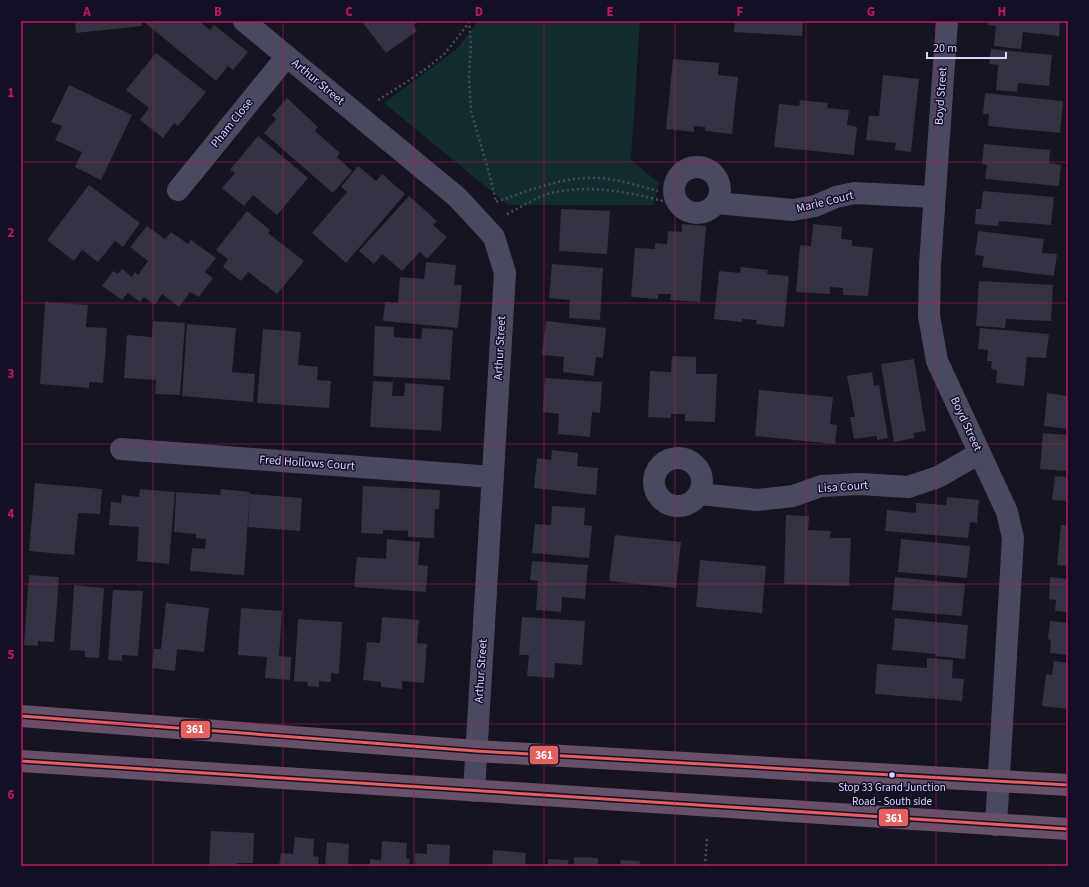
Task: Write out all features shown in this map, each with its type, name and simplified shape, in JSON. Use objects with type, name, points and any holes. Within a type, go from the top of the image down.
[{"type":"highway","points":[[21,716],[476,751],[1068,785]]},
{"type":"highway","points":[[21,761],[1068,829]]},
{"type":"street","name":"Arthur Street","points":[[244,21],[457,197],[494,237],[505,273],[474,791]]},
{"type":"street","name":"Boyd Street","points":[[947,21],[934,197],[929,316],[936,361],[1007,512],[1013,538],[996,825]]},
{"type":"street","name":"Pham Close","points":[[178,190],[287,56]]},
{"type":"street","points":[[697,166],[709,170],[720,184],[720,195],[717,203],[711,209],[700,214],[687,212],[678,205],[672,191],[675,180],[683,170],[697,166]]},
{"type":"street","name":"Marie Court","points":[[717,203],[793,210],[815,206],[836,197],[854,193],[934,197]]},
{"type":"street","name":"Fred Hollows Court","points":[[121,449],[493,477]]},
{"type":"street","name":"Lisa Court","points":[[700,494],[757,500],[793,496],[821,486],[860,484],[908,487],[938,477],[980,453]]},
{"type":"path","points":[[376,101],[414,78],[443,54],[458,38],[469,21]]},
{"type":"path","points":[[469,21],[471,43],[471,111],[496,202],[545,185],[586,178],[622,181],[658,191]]},
{"type":"path","points":[[504,215],[550,193],[588,188],[637,194],[678,205]]},
{"type":"path","points":[[705,866],[707,838]]},
{"type":"path","points":[[1050,861],[1050,866]]},
{"type":"green space","points":[[478,21],[640,21],[631,160],[659,183],[653,205],[508,205],[384,103],[458,48]]},
{"type":"building","points":[[75,21],[141,21],[142,26],[76,33]]},
{"type":"building","points":[[143,21],[199,21],[210,30],[214,25],[248,52],[233,70],[228,66],[216,81]]},
{"type":"building","points":[[366,21],[418,21],[413,25],[417,31],[386,53],[363,23]]},
{"type":"building","points":[[735,21],[803,21],[802,36],[734,32]]},
{"type":"building","points":[[989,21],[1060,21],[1059,36],[1023,32],[1021,49],[994,46],[996,26],[988,25]]},
{"type":"building","points":[[991,49],[1052,55],[1049,86],[1018,83],[1017,92],[996,90],[998,65],[989,64]]},
{"type":"building","points":[[156,53],[206,92],[178,126],[174,123],[163,138],[140,120],[149,108],[126,90]]},
{"type":"building","points":[[673,59],[719,63],[718,75],[738,77],[732,134],[705,131],[705,127],[694,126],[694,132],[666,129]]},
{"type":"building","points":[[883,75],[919,79],[911,152],[895,150],[896,143],[866,140],[869,116],[879,116]]},
{"type":"building","points":[[69,85],[132,115],[101,180],[75,167],[82,152],[55,140],[62,126],[51,122]]},
{"type":"building","points":[[985,93],[1063,101],[1060,133],[988,126],[989,114],[983,114]]},
{"type":"building","points":[[287,98],[318,127],[315,131],[340,153],[337,157],[352,171],[333,193],[264,133],[276,119],[272,115]]},
{"type":"building","points":[[800,100],[828,103],[827,108],[849,110],[847,125],[857,127],[854,155],[774,147],[779,104],[799,106]]},
{"type":"building","points":[[258,136],[308,178],[277,215],[253,195],[244,206],[222,188],[235,173],[230,170]]},
{"type":"building","points":[[984,144],[1050,150],[1049,163],[1061,165],[1059,186],[985,179],[987,165],[982,164]]},
{"type":"building","points":[[358,166],[376,181],[382,174],[405,194],[346,263],[312,233],[347,192],[341,187]]},
{"type":"building","points":[[89,185],[140,223],[123,247],[115,241],[98,262],[82,250],[74,261],[47,240]]},
{"type":"building","points":[[983,191],[1054,197],[1051,225],[999,221],[998,226],[975,224],[976,209],[981,209]]},
{"type":"building","points":[[409,196],[437,221],[433,225],[447,237],[427,259],[420,252],[402,271],[382,254],[374,264],[359,251]]},
{"type":"building","points":[[561,209],[610,211],[607,254],[559,251]]},
{"type":"building","points":[[247,211],[270,230],[268,233],[304,261],[277,294],[248,272],[241,281],[223,267],[228,259],[216,250]]},
{"type":"building","points":[[682,224],[706,226],[700,302],[670,300],[671,294],[658,294],[658,299],[631,297],[635,248],[655,249],[655,243],[667,244],[668,231],[682,232]]},
{"type":"building","points":[[813,224],[842,227],[841,239],[852,240],[852,246],[873,248],[868,296],[843,295],[843,288],[830,287],[830,294],[796,292],[800,245],[811,246]]},
{"type":"building","points":[[147,226],[165,239],[171,232],[188,244],[191,240],[216,258],[205,272],[213,278],[199,297],[190,292],[179,307],[162,294],[155,305],[144,297],[140,302],[128,293],[122,300],[102,286],[113,271],[118,274],[122,269],[132,277],[135,272],[138,275],[148,261],[130,247]]},
{"type":"building","points":[[978,231],[1044,239],[1042,253],[1057,254],[1054,276],[982,267],[984,256],[975,255]]},
{"type":"building","points":[[426,262],[456,265],[454,285],[462,285],[458,328],[383,321],[385,302],[398,303],[400,277],[424,279]]},
{"type":"building","points":[[552,264],[603,268],[600,320],[569,318],[570,300],[549,298]]},
{"type":"building","points":[[741,267],[768,270],[767,274],[789,276],[784,327],[756,324],[757,320],[742,319],[742,322],[714,319],[719,271],[740,273]]},
{"type":"building","points":[[979,281],[1053,285],[1051,321],[1006,319],[1005,328],[976,326]]},
{"type":"building","points":[[45,302],[88,305],[86,327],[107,328],[103,383],[89,382],[89,388],[40,384]]},
{"type":"building","points":[[153,321],[185,323],[180,395],[155,394],[156,380],[124,378],[127,335],[152,337]]},
{"type":"building","points":[[546,321],[606,328],[603,358],[596,357],[594,376],[563,372],[564,357],[542,355]]},
{"type":"building","points":[[187,324],[236,328],[232,372],[255,374],[253,402],[182,396]]},
{"type":"building","points":[[375,326],[394,327],[394,337],[421,339],[422,328],[453,330],[450,380],[373,376]]},
{"type":"building","points":[[980,328],[1049,334],[1046,358],[1027,357],[1024,386],[996,383],[997,370],[991,369],[992,361],[987,361],[988,350],[978,349]]},
{"type":"building","points":[[263,329],[301,332],[298,365],[318,367],[317,380],[331,381],[329,408],[257,403]]},
{"type":"building","points":[[672,356],[696,357],[696,374],[717,374],[715,422],[685,421],[685,414],[671,414],[671,418],[648,417],[650,371],[671,372]]},
{"type":"building","points":[[914,359],[926,431],[913,433],[914,438],[894,442],[881,364]]},
{"type":"building","points":[[872,372],[874,386],[879,385],[888,438],[877,440],[877,436],[854,439],[850,417],[855,417],[847,376]]},
{"type":"building","points":[[545,378],[602,382],[600,413],[592,412],[590,437],[558,434],[559,414],[543,412]]},
{"type":"building","points":[[373,381],[393,382],[392,396],[404,396],[405,383],[444,386],[441,431],[370,427]]},
{"type":"building","points":[[759,390],[833,397],[830,424],[837,425],[835,444],[755,436]]},
{"type":"building","points":[[1047,393],[1068,396],[1068,429],[1044,426]]},
{"type":"building","points":[[1043,433],[1068,435],[1068,471],[1040,469]]},
{"type":"building","points":[[552,450],[578,453],[577,466],[598,468],[596,495],[534,488],[537,458],[551,460]]},
{"type":"building","points":[[1055,476],[1068,477],[1068,501],[1052,500]]},
{"type":"building","points":[[35,483],[102,489],[100,514],[78,513],[74,555],[29,551]]},
{"type":"building","points":[[363,486],[440,490],[439,509],[435,509],[434,538],[408,537],[408,531],[383,530],[383,534],[361,533]]},
{"type":"building","points":[[140,489],[175,492],[169,564],[137,561],[139,527],[109,525],[111,502],[121,503],[122,495],[139,497]]},
{"type":"building","points":[[221,489],[250,492],[244,575],[190,571],[192,548],[205,549],[206,539],[196,538],[196,534],[174,532],[176,492],[220,495]]},
{"type":"building","points":[[250,494],[302,498],[300,531],[248,527]]},
{"type":"building","points":[[947,497],[979,500],[977,523],[970,522],[968,538],[885,531],[887,510],[916,513],[916,503],[946,505]]},
{"type":"building","points":[[552,506],[585,508],[584,525],[592,526],[589,558],[532,553],[535,524],[551,525]]},
{"type":"building","points":[[786,515],[809,516],[808,530],[831,531],[830,538],[851,538],[849,586],[784,584]]},
{"type":"building","points":[[1061,525],[1068,525],[1068,566],[1057,565]]},
{"type":"building","points":[[615,535],[681,542],[676,588],[609,581]]},
{"type":"building","points":[[387,539],[420,542],[418,565],[428,566],[426,592],[354,587],[357,557],[386,559]]},
{"type":"building","points":[[901,539],[970,546],[967,578],[898,572]]},
{"type":"building","points":[[700,560],[766,566],[762,613],[696,607]]},
{"type":"building","points":[[532,561],[588,565],[585,599],[562,597],[561,612],[536,610],[538,581],[530,580]]},
{"type":"building","points":[[29,575],[59,577],[54,642],[38,641],[38,646],[24,645]]},
{"type":"building","points":[[895,577],[965,584],[962,616],[892,610]]},
{"type":"building","points":[[1050,577],[1068,579],[1068,612],[1055,611],[1056,600],[1049,599]]},
{"type":"building","points":[[74,585],[104,588],[99,658],[85,657],[85,651],[70,650]]},
{"type":"building","points":[[113,590],[143,591],[138,656],[122,655],[122,661],[108,660]]},
{"type":"building","points":[[166,603],[209,608],[204,652],[177,649],[175,671],[152,668],[154,649],[161,649]]},
{"type":"building","points":[[241,608],[282,611],[279,656],[291,657],[290,680],[265,678],[267,657],[238,655]]},
{"type":"building","points":[[382,617],[419,620],[417,643],[427,644],[424,683],[402,681],[402,689],[381,687],[381,682],[363,680],[367,642],[380,643]]},
{"type":"building","points":[[522,617],[585,621],[582,665],[555,663],[554,678],[527,676],[529,655],[519,655]]},
{"type":"building","points":[[895,618],[968,625],[965,659],[936,656],[936,654],[892,650]]},
{"type":"building","points":[[298,619],[342,622],[339,674],[331,673],[331,682],[319,681],[319,687],[307,686],[308,682],[294,681]]},
{"type":"building","points":[[1050,621],[1068,623],[1068,655],[1050,653],[1051,640],[1048,639]]},
{"type":"building","points":[[927,658],[953,660],[952,678],[964,679],[962,701],[875,694],[877,664],[927,668]]},
{"type":"building","points":[[1054,661],[1068,663],[1068,709],[1042,706],[1046,674],[1052,675]]},
{"type":"building","points":[[211,831],[254,833],[253,863],[237,863],[237,866],[209,866]]},
{"type":"building","points":[[295,837],[314,839],[313,856],[319,857],[318,866],[279,866],[281,853],[293,854]]},
{"type":"building","points":[[382,841],[407,843],[406,858],[410,859],[409,866],[370,866],[370,859],[381,860]]},
{"type":"building","points":[[327,842],[349,844],[348,866],[325,866]]},
{"type":"building","points":[[427,844],[450,845],[449,866],[415,866],[415,853],[427,854]]},
{"type":"building","points":[[493,850],[526,853],[525,866],[492,866]]},
{"type":"building","points":[[574,857],[598,858],[598,866],[574,866]]},
{"type":"building","points":[[548,859],[568,860],[568,866],[548,866]]},
{"type":"building","points":[[621,860],[640,861],[639,866],[620,866]]},
{"type":"transit line","name":"361","points":[[21,716],[476,751],[1068,785]]},
{"type":"transit line","name":"361","points":[[21,761],[1068,829]]},
{"type":"place","name":"Stop 33 Grand Junction Road - South side","points":[[892,775]]}]
